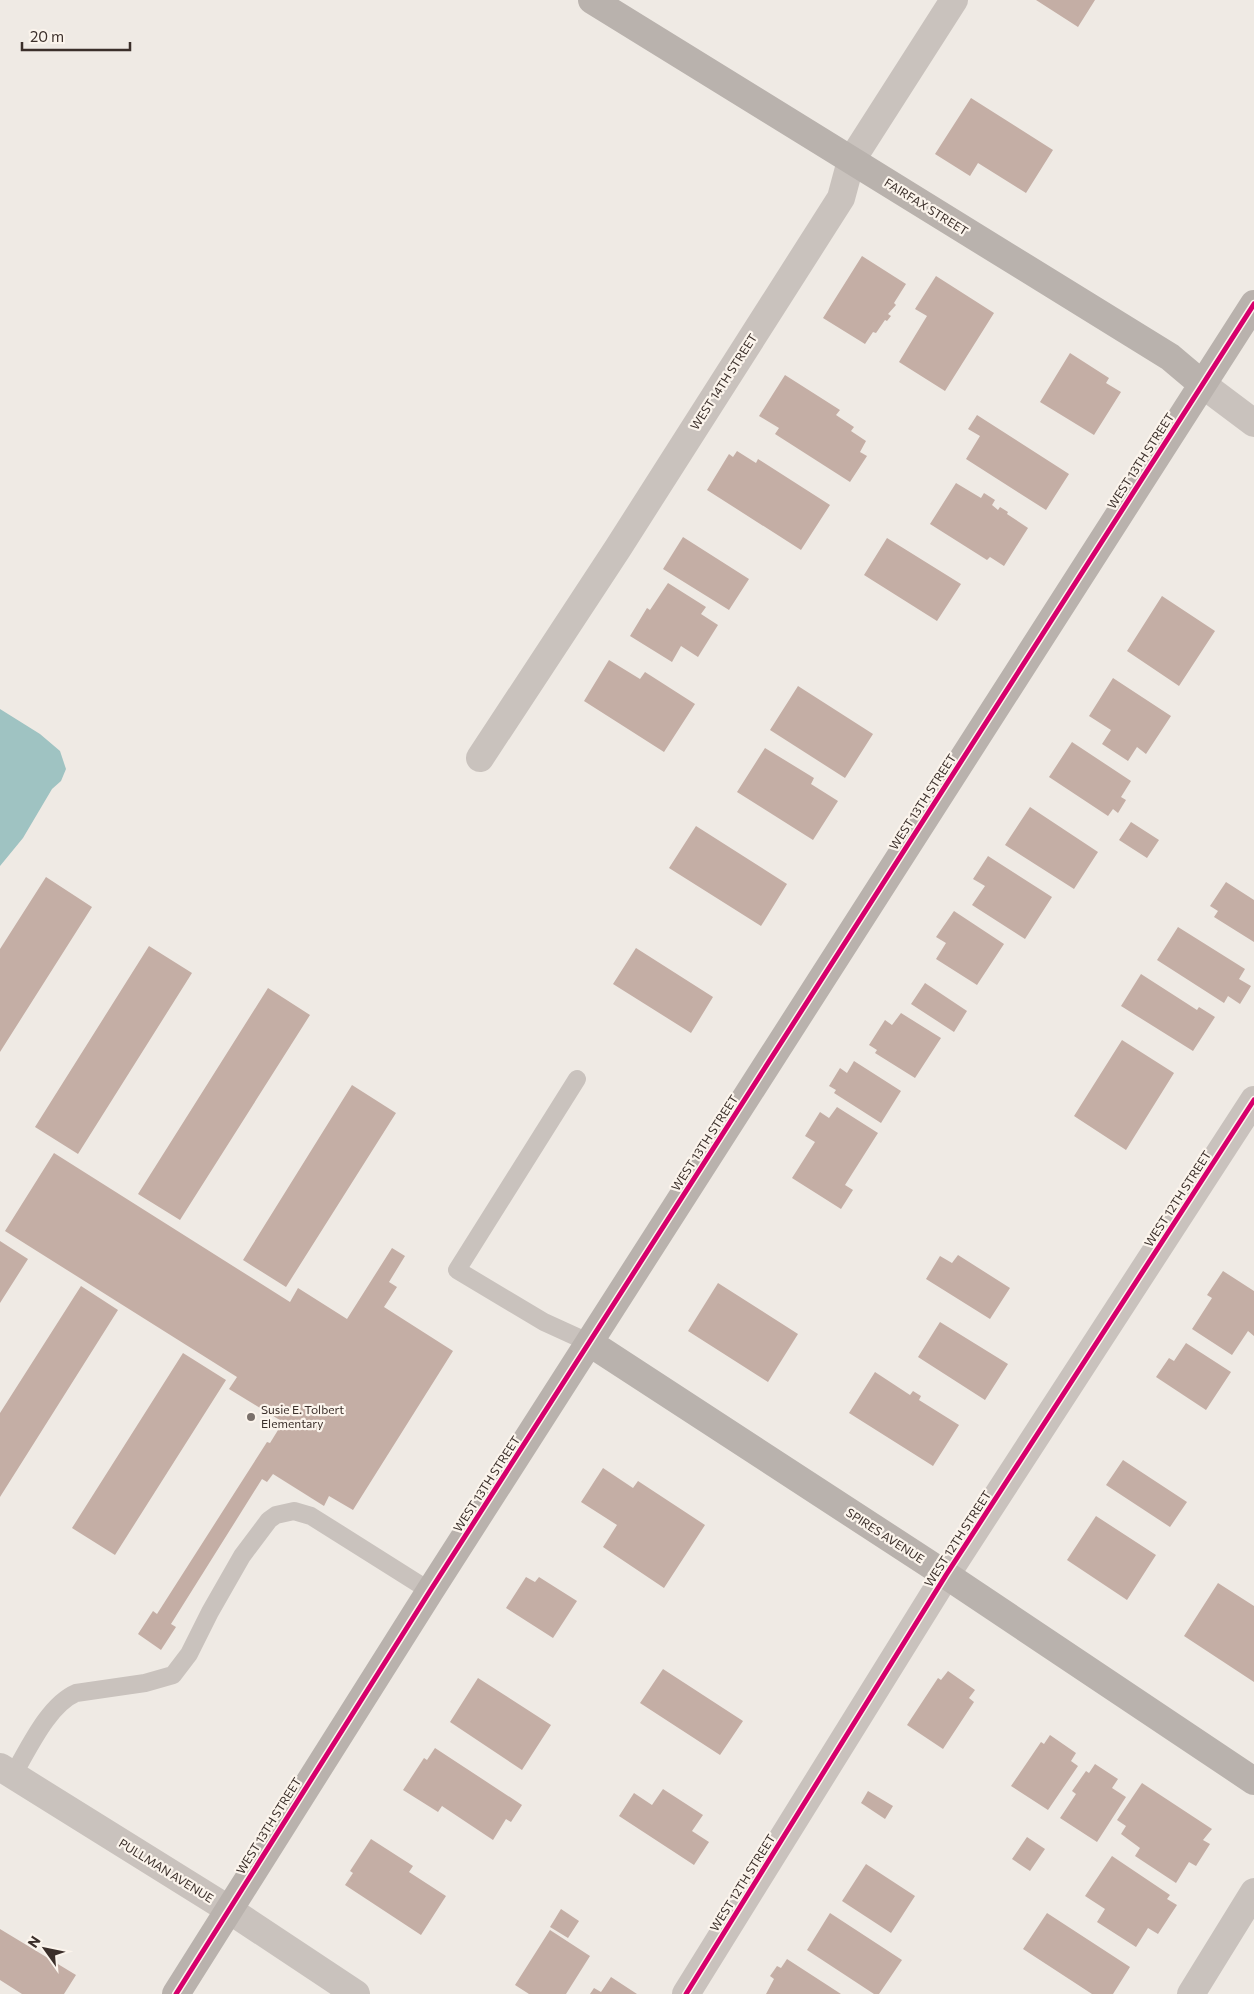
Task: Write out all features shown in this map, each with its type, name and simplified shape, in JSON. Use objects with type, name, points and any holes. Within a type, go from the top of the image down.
[{"type":"street","name":"FAIRFAX STREET","points":[[592,0],[1170,357],[1254,423]]},
{"type":"street","name":"WEST 14TH STREET","points":[[480,758],[618,548],[841,198],[851,161],[954,0]]},
{"type":"street","name":"WEST 13TH STREET","points":[[176,1994],[430,1591],[1254,304]]},
{"type":"street","name":"WEST 12TH STREET","points":[[686,1994],[946,1575],[1254,1100]]},
{"type":"street","name":"SPIRES AVENUE","points":[[590,1343],[946,1575],[1254,1781]]},
{"type":"street","name":"PULLMAN AVENUE","points":[[6,1771],[228,1909],[356,1994]]},
{"type":"street","points":[[1191,1994],[1254,1892]]},
{"type":"lane","points":[[577,1079],[457,1270],[544,1322],[590,1343]]},
{"type":"lane","points":[[6,1771],[55,1709],[68,1696],[76,1693],[145,1683],[173,1675],[189,1654],[210,1612],[242,1556],[263,1528],[276,1516],[294,1511],[311,1516],[430,1591]]},
{"type":"water","points":[[0,709],[40,734],[60,751],[66,769],[61,781],[52,789],[23,838],[0,866]]},
{"type":"building","points":[[1036,0],[1095,0],[1078,27]]},
{"type":"building","points":[[971,98],[1053,150],[1026,193],[978,163],[970,176],[935,154]]},
{"type":"building","points":[[862,256],[906,284],[894,303],[896,305],[888,314],[891,316],[887,321],[885,320],[876,333],[873,332],[865,344],[823,318]]},
{"type":"building","points":[[936,276],[994,313],[945,391],[899,362],[927,316],[915,309]]},
{"type":"building","points":[[1070,353],[1109,378],[1106,383],[1121,392],[1094,435],[1040,402]]},
{"type":"building","points":[[785,375],[840,410],[836,415],[854,427],[851,431],[866,441],[860,452],[867,456],[850,482],[775,434],[779,428],[759,416]]},
{"type":"building","points":[[977,415],[1069,474],[1046,510],[966,459],[980,436],[968,429]]},
{"type":"building","points":[[737,451],[756,463],[758,459],[830,505],[801,550],[707,490],[729,454],[733,457]]},
{"type":"building","points":[[956,483],[981,498],[984,493],[995,500],[992,505],[998,510],[1000,507],[1028,528],[1004,566],[990,557],[987,560],[930,524]]},
{"type":"building","points":[[683,537],[749,579],[729,610],[663,569]]},
{"type":"building","points":[[887,538],[961,584],[937,621],[864,575]]},
{"type":"building","points":[[668,583],[706,607],[701,614],[718,625],[698,657],[681,646],[672,662],[630,636],[647,608],[650,610]]},
{"type":"building","points":[[1162,596],[1215,631],[1179,686],[1127,651]]},
{"type":"building","points":[[609,660],[640,679],[645,672],[695,704],[664,752],[584,701]]},
{"type":"building","points":[[1113,678],[1171,716],[1146,754],[1137,747],[1128,761],[1102,744],[1111,730],[1089,716]]},
{"type":"building","points":[[798,686],[873,734],[845,778],[770,730]]},
{"type":"building","points":[[1072,742],[1131,781],[1121,797],[1126,800],[1118,813],[1113,809],[1108,816],[1049,777]]},
{"type":"building","points":[[765,748],[814,778],[811,784],[838,801],[813,840],[737,792]]},
{"type":"building","points":[[1030,807],[1098,852],[1074,889],[1005,845]]},
{"type":"building","points":[[1131,822],[1159,840],[1147,858],[1119,840]]},
{"type":"building","points":[[696,826],[787,884],[761,926],[669,868]]},
{"type":"building","points":[[988,856],[1052,897],[1025,939],[972,905],[985,886],[973,879]]},
{"type":"building","points":[[46,877],[92,907],[0,1052],[0,949]]},
{"type":"building","points":[[1226,882],[1254,900],[1254,942],[1214,917],[1218,911],[1210,906]]},
{"type":"building","points":[[954,911],[1004,944],[977,985],[936,959],[946,943],[936,937]]},
{"type":"building","points":[[1178,927],[1245,969],[1239,979],[1251,986],[1240,1004],[1228,996],[1224,1003],[1157,960]]},
{"type":"building","points":[[149,946],[192,973],[78,1154],[35,1127]]},
{"type":"building","points":[[636,948],[713,997],[691,1033],[613,984]]},
{"type":"building","points":[[1141,974],[1197,1010],[1199,1007],[1215,1017],[1193,1051],[1121,1006]]},
{"type":"building","points":[[925,983],[967,1011],[954,1032],[911,1004]]},
{"type":"building","points":[[268,988],[310,1015],[180,1220],[138,1194]]},
{"type":"building","points":[[901,1013],[941,1038],[915,1078],[875,1053],[877,1050],[869,1045],[885,1020],[892,1025]]},
{"type":"building","points":[[1122,1040],[1174,1073],[1126,1150],[1074,1116]]},
{"type":"building","points":[[854,1061],[901,1091],[881,1123],[834,1093],[836,1090],[829,1086],[840,1068],[847,1073]]},
{"type":"building","points":[[352,1085],[396,1113],[286,1287],[243,1260]]},
{"type":"building","points":[[837,1107],[878,1133],[845,1185],[853,1190],[841,1209],[792,1178],[815,1142],[805,1136],[820,1112],[829,1118]]},
{"type":"building","points":[[54,1153],[290,1302],[298,1288],[347,1319],[392,1248],[405,1256],[389,1282],[397,1287],[384,1307],[453,1351],[353,1510],[329,1496],[324,1506],[273,1474],[267,1482],[262,1479],[171,1624],[176,1627],[161,1650],[138,1634],[153,1611],[157,1614],[267,1442],[270,1443],[283,1422],[229,1389],[237,1377],[5,1231]]},
{"type":"building","points":[[0,1241],[28,1259],[0,1303]]},
{"type":"building","points":[[958,1255],[1010,1288],[990,1319],[926,1279],[940,1256],[952,1263]]},
{"type":"building","points":[[1223,1271],[1254,1291],[1254,1336],[1248,1331],[1232,1355],[1192,1329],[1212,1298],[1207,1295]]},
{"type":"building","points":[[718,1283],[798,1334],[768,1382],[688,1331]]},
{"type":"building","points":[[81,1286],[118,1310],[0,1497],[0,1413]]},
{"type":"building","points":[[940,1322],[1008,1364],[985,1400],[918,1357]]},
{"type":"building","points":[[1186,1343],[1231,1372],[1206,1410],[1156,1377],[1169,1358],[1174,1361]]},
{"type":"building","points":[[183,1353],[226,1380],[115,1555],[72,1528]]},
{"type":"building","points":[[875,1372],[910,1395],[913,1391],[921,1396],[919,1400],[959,1425],[933,1466],[849,1413]]},
{"type":"building","points":[[1123,1460],[1187,1502],[1170,1527],[1106,1485]]},
{"type":"building","points":[[603,1468],[633,1488],[638,1481],[705,1525],[664,1588],[603,1547],[617,1525],[581,1502]]},
{"type":"building","points":[[1096,1516],[1156,1555],[1127,1600],[1067,1560]]},
{"type":"building","points":[[526,1577],[535,1582],[539,1577],[577,1601],[553,1638],[506,1608]]},
{"type":"building","points":[[1218,1583],[1254,1606],[1254,1682],[1184,1636]]},
{"type":"building","points":[[663,1669],[743,1721],[720,1755],[640,1703]]},
{"type":"building","points":[[948,1671],[975,1690],[969,1698],[974,1702],[943,1749],[907,1725],[938,1678],[941,1680]]},
{"type":"building","points":[[478,1678],[551,1725],[522,1770],[450,1722]]},
{"type":"building","points":[[1050,1735],[1076,1753],[1071,1761],[1078,1766],[1048,1810],[1011,1786],[1041,1742],[1044,1744]]},
{"type":"building","points":[[435,1748],[522,1805],[511,1822],[506,1819],[493,1840],[442,1806],[438,1812],[403,1790],[424,1758],[427,1760]]},
{"type":"building","points":[[1095,1764],[1118,1779],[1112,1788],[1126,1797],[1097,1842],[1060,1818],[1076,1794],[1072,1791],[1086,1771],[1089,1773]]},
{"type":"building","points":[[1142,1783],[1212,1829],[1203,1840],[1210,1844],[1196,1866],[1189,1862],[1176,1883],[1135,1856],[1140,1848],[1121,1834],[1126,1826],[1117,1820]]},
{"type":"building","points":[[663,1789],[703,1815],[692,1831],[709,1842],[694,1865],[619,1816],[634,1793],[652,1805]]},
{"type":"building","points":[[868,1791],[893,1806],[885,1819],[861,1803]]},
{"type":"building","points":[[1027,1837],[1045,1849],[1030,1871],[1012,1859]]},
{"type":"building","points":[[371,1839],[413,1866],[409,1872],[446,1896],[421,1935],[345,1885],[353,1873],[350,1871]]},
{"type":"building","points":[[1112,1856],[1170,1895],[1167,1899],[1177,1905],[1158,1934],[1148,1928],[1136,1947],[1097,1922],[1105,1909],[1085,1896]]},
{"type":"building","points":[[866,1864],[915,1896],[891,1933],[842,1901]]},
{"type":"building","points":[[561,1909],[579,1921],[568,1938],[550,1927]]},
{"type":"building","points":[[830,1913],[902,1960],[879,1994],[874,1994],[807,1950]]},
{"type":"building","points":[[1047,1913],[1130,1967],[1113,1994],[1092,1994],[1023,1949]]},
{"type":"building","points":[[0,1929],[76,1975],[64,1994],[22,1994],[0,1980]]},
{"type":"building","points":[[550,1930],[590,1956],[566,1994],[529,1994],[515,1985]]},
{"type":"building","points":[[787,1959],[841,1994],[766,1994],[774,1979],[770,1976],[777,1966],[781,1968]]},
{"type":"building","points":[[611,1977],[637,1994],[590,1994],[594,1988],[601,1992]]},
{"type":"cycle path","points":[[176,1994],[430,1591],[1254,304]]},
{"type":"cycle path","points":[[686,1994],[946,1575],[1254,1100]]},
{"type":"place","name":"Susie E. Tolbert Elementary","points":[[251,1417]]}]
